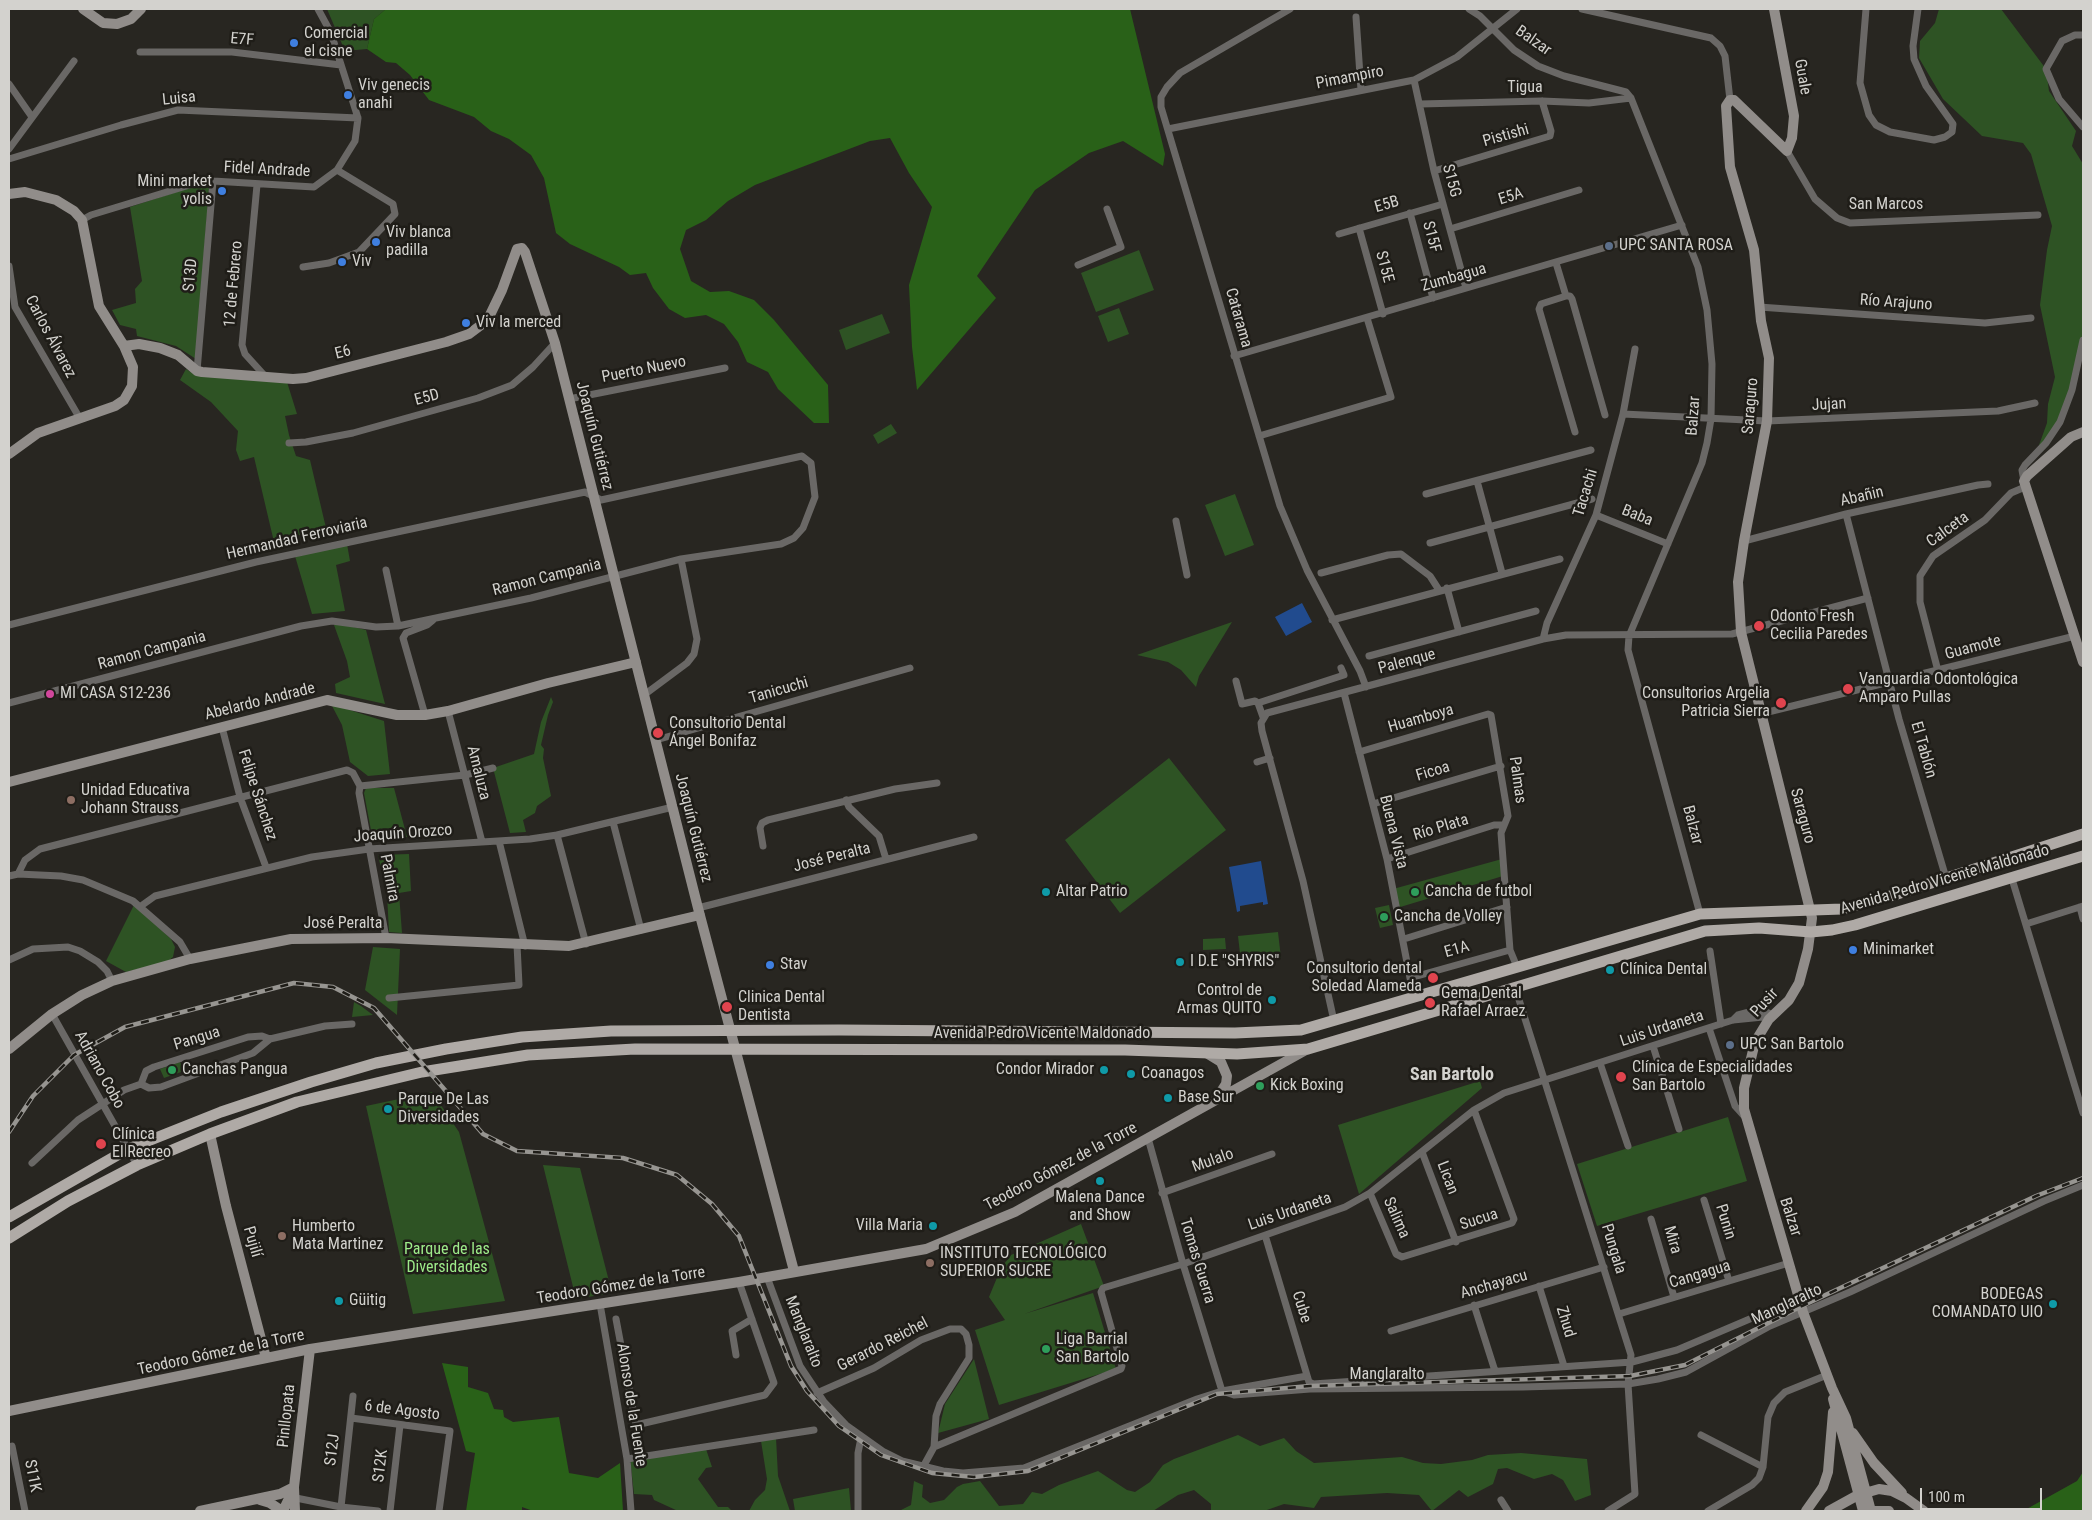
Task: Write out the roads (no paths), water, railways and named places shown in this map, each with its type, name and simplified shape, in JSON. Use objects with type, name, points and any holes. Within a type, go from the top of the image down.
[{"type":"main road","name":"Avenida Pedro Vicente Maldonado","points":[[9,1217],[128,1150],[221,1112],[376,1063],[446,1050],[522,1037],[611,1031],[1235,1033],[1301,1030],[1334,1022],[1700,914],[1842,909],[1894,895],[2083,834]]},
{"type":"main road","name":"Avenida Pedro Vicente Maldonado","points":[[9,1238],[68,1201],[137,1165],[210,1134],[298,1102],[422,1072],[528,1055],[581,1050],[1125,1050],[1208,1054],[1308,1049],[1705,931],[1759,928],[1811,932],[1855,925],[2083,856]]},
{"type":"street","points":[[83,9],[103,23],[117,24],[131,19],[141,9]]},
{"type":"street","name":"Fidel Andrade","points":[[82,220],[91,215],[172,189],[213,181],[314,187],[337,170],[355,141],[358,118],[332,32],[318,9]]},
{"type":"street","name":"Catarama","points":[[1290,9],[1180,73],[1167,87],[1162,97],[1161,107],[1258,436],[1292,539],[1366,687]]},
{"type":"street","name":"Balzar","points":[[1469,9],[1514,50],[1538,66],[1564,76],[1619,89],[1631,98],[1698,267],[1707,310],[1712,364],[1711,420],[1702,463],[1629,636],[1628,650],[1700,914]]},
{"type":"street","name":"Pimampiro","points":[[1168,129],[1414,80],[1457,57],[1517,9]]},
{"type":"street","name":"Saraguro","points":[[1582,9],[1711,38],[1720,46],[1725,56],[1730,100],[1726,106],[1725,125],[1730,167],[1754,250],[1759,307],[1769,358],[1767,421],[1738,582],[1741,632],[1760,714],[1811,911]]},
{"type":"street","name":"Guale","points":[[1774,9],[1794,116],[1792,138],[1787,151]]},
{"type":"street","points":[[1866,9],[1860,83],[1869,115],[1876,125],[1890,132],[1934,140],[1945,137],[1952,132],[1953,124],[1926,86],[1914,59],[1913,46],[1918,9]]},
{"type":"street","points":[[1356,17],[1361,90]]},
{"type":"street","points":[[2083,35],[2075,35],[2062,41],[2046,69],[2059,99],[2083,127]]},
{"type":"street","name":"E7F","points":[[140,52],[232,52],[341,65]]},
{"type":"street","points":[[9,149],[74,61]]},
{"type":"street","name":"S15G","points":[[1414,80],[1434,171],[1466,288]]},
{"type":"street","points":[[9,84],[32,117]]},
{"type":"street","name":"Tigua","points":[[1420,104],[1542,101],[1589,103],[1631,98]]},
{"type":"street","name":"San Marcos","points":[[1730,100],[1734,100],[1787,151],[1814,199],[1837,218],[1850,223],[2038,216]]},
{"type":"street","name":"Pistishi","points":[[1434,171],[1550,136],[1551,131],[1542,101]]},
{"type":"street","name":"Luisa","points":[[9,160],[121,125],[178,110],[358,118]]},
{"type":"street","points":[[304,267],[330,262],[359,252],[395,214],[393,204],[337,170]]},
{"type":"street","name":"S13D","points":[[197,371],[213,181]]},
{"type":"street","name":"12 de Febrero","points":[[257,185],[242,345],[245,354],[265,376]]},
{"type":"street","name":"E5A","points":[[1450,229],[1579,190]]},
{"type":"street","points":[[9,194],[25,192],[56,200],[74,211],[82,220],[99,306],[124,346],[133,366],[132,386],[124,400],[115,406],[38,433],[9,454]]},
{"type":"street","name":"E5B","points":[[1339,234],[1443,204]]},
{"type":"street","points":[[1078,265],[1121,247],[1107,209]]},
{"type":"street","name":"S15F","points":[[1410,213],[1433,298]]},
{"type":"street","name":"Zumbagua","points":[[1234,356],[1682,226]]},
{"type":"street","name":"S15E","points":[[1359,228],[1383,314]]},
{"type":"street","name":"E6","points":[[197,371],[293,379],[306,378],[446,342],[469,334],[490,315],[502,290],[515,252],[522,248]]},
{"type":"street","name":"Joaquín Gutiérrez","points":[[522,248],[530,265],[555,343],[699,911],[732,1030],[794,1271]]},
{"type":"street","points":[[1556,263],[1566,296]]},
{"type":"street","name":"Carlos Álvarez","points":[[9,266],[15,307],[79,418]]},
{"type":"street","points":[[1575,432],[1539,309],[1541,304],[1566,296],[1570,296],[1572,299],[1605,415]]},
{"type":"street","name":"Río Arajuno","points":[[1759,307],[1985,323],[2031,318]]},
{"type":"street","points":[[1258,436],[1391,397],[1367,318]]},
{"type":"street","points":[[2083,340],[2072,390],[2060,422],[2046,443],[2022,470],[2024,484],[2083,662]]},
{"type":"street","name":"E5D","points":[[289,443],[306,442],[353,432],[478,398],[512,385],[533,367],[555,343]]},
{"type":"street","points":[[124,346],[139,344],[160,348],[178,355],[197,371]]},
{"type":"street","name":"Tacachi","points":[[1543,639],[1551,614],[1596,515],[1623,414],[1635,349]]},
{"type":"street","name":"Puerto Nuevo","points":[[569,399],[725,368]]},
{"type":"street","name":"Jujan","points":[[1623,414],[1711,420],[1767,421],[1998,411],[2035,403]]},
{"type":"street","points":[[2024,484],[2027,476],[2071,437],[2083,432]]},
{"type":"street","points":[[1426,494],[1591,450]]},
{"type":"street","name":"Ramon Campania","points":[[9,703],[302,626],[332,621],[376,627],[398,626],[531,598],[681,559],[781,544],[794,538],[803,528],[815,497],[811,463],[808,458],[802,456],[601,500],[594,496]]},
{"type":"street","points":[[1477,481],[1502,573]]},
{"type":"street","name":"Abañin","points":[[1744,541],[1846,514],[1988,484]]},
{"type":"street","name":"Calceta","points":[[1938,671],[1920,602],[1920,576],[1934,556],[1985,520],[2011,493],[2024,484]]},
{"type":"street","name":"Hermandad Ferroviaria","points":[[9,625],[237,566],[359,538],[585,492],[594,496]]},
{"type":"street","points":[[1430,543],[1592,499]]},
{"type":"street","name":"El Tablón","points":[[1846,514],[1890,682],[1946,878]]},
{"type":"street","name":"Baba","points":[[1596,515],[1668,544]]},
{"type":"street","points":[[1176,522],[1187,575]]},
{"type":"street","points":[[1321,573],[1388,555],[1400,554],[1430,576],[1439,590]]},
{"type":"street","points":[[644,695],[687,663],[694,654],[697,639],[681,559]]},
{"type":"street","points":[[1332,620],[1560,559]]},
{"type":"street","points":[[386,570],[398,626]]},
{"type":"street","points":[[1446,588],[1459,632]]},
{"type":"street","name":"Palenque","points":[[1263,717],[1273,710],[1344,693],[1543,639],[1566,635],[1732,634],[1868,598]]},
{"type":"street","points":[[1369,656],[1536,611]]},
{"type":"street","points":[[425,715],[403,638],[406,633],[427,625],[433,619]]},
{"type":"street","name":"Guamote","points":[[1760,714],[2075,636]]},
{"type":"street","name":"Abelardo Andrade","points":[[9,782],[327,700],[397,715],[425,715],[448,711],[550,682],[636,662]]},
{"type":"street","name":"Tanicuchi","points":[[656,740],[910,668]]},
{"type":"street","points":[[1236,681],[1242,704],[1255,701],[1258,703],[1344,675],[1341,668]]},
{"type":"street","name":"Buena Vista","points":[[1344,693],[1386,859],[1404,939],[1410,978]]},
{"type":"street","points":[[1258,703],[1263,717],[1262,731],[1303,881],[1334,1022]]},
{"type":"street","name":"Amaluza","points":[[448,711],[482,842]]},
{"type":"street","name":"Huamboya","points":[[1359,752],[1488,714],[1491,715]]},
{"type":"street","name":"Palmas","points":[[1491,715],[1508,816],[1501,833],[1510,950],[1517,967]]},
{"type":"street","name":"Felipe Sánchez","points":[[223,731],[240,798],[266,867]]},
{"type":"street","points":[[1257,762],[1270,758]]},
{"type":"street","name":"Ficoa","points":[[1373,804],[1501,766]]},
{"type":"street","points":[[18,874],[24,860],[40,849],[347,770],[353,773],[360,786],[465,775],[493,768]]},
{"type":"street","points":[[763,846],[760,828],[762,823],[846,800],[895,789],[937,783]]},
{"type":"street","name":"Palmira","points":[[360,786],[359,793],[379,891],[386,938]]},
{"type":"street","points":[[846,800],[849,807],[879,836],[886,859]]},
{"type":"street","name":"Joaquín Orozco","points":[[141,906],[155,896],[312,856],[369,849],[499,841],[556,835],[673,807]]},
{"type":"street","points":[[613,822],[641,930]]},
{"type":"street","name":"Río Plata","points":[[1386,859],[1494,825],[1504,825]]},
{"type":"street","points":[[556,835],[586,944]]},
{"type":"street","name":"José Peralta","points":[[9,1048],[52,1014],[82,995],[112,981],[190,959],[290,939],[386,938],[521,946],[586,944],[641,930],[699,911],[886,859],[974,837]]},
{"type":"street","points":[[389,998],[519,985],[521,946],[499,841]]},
{"type":"street","points":[[9,876],[18,874],[61,876],[84,880],[141,906],[180,942],[190,959]]},
{"type":"street","points":[[2012,879],[2083,1113]]},
{"type":"street","points":[[1404,939],[1507,907]]},
{"type":"street","points":[[2026,924],[2082,907],[2083,919]]},
{"type":"street","name":"Pusir","points":[[1744,1116],[1744,1088],[1751,1056],[1758,1035],[1771,1017],[1789,1000],[1799,983],[1811,932],[1811,911]]},
{"type":"street","points":[[9,960],[33,949],[68,947],[80,951],[98,962],[107,971],[112,981]]},
{"type":"street","name":"E1A","points":[[1410,978],[1510,950]]},
{"type":"street","points":[[1710,951],[1721,1024]]},
{"type":"street","name":"Pungala","points":[[1515,987],[1619,1314],[1632,1362],[1628,1384],[1635,1494],[1608,1511]]},
{"type":"street","name":"Adriano Cobo","points":[[52,1014],[137,1165]]},
{"type":"street","name":"Luis Urdaneta","points":[[934,1448],[1122,1369],[1101,1289],[1183,1264],[1336,1210],[1370,1193],[1474,1110],[1504,1093],[1733,1020],[1771,1017]]},
{"type":"street","name":"Pangua","points":[[32,1162],[101,1103],[124,1090],[141,1084],[149,1088],[160,1087],[253,1053],[270,1039],[325,1026],[352,1024]]},
{"type":"street","name":"Balzar","points":[[1709,1028],[1735,1106],[1744,1116],[1803,1312],[1832,1388],[1846,1418],[1862,1494],[1863,1511]]},
{"type":"street","name":"Pangua","points":[[141,1084],[146,1071],[154,1067],[248,1037],[262,1036],[270,1039]]},
{"type":"street","points":[[1653,1046],[1679,1129]]},
{"type":"street","name":"Teodoro Gómez de la Torre","points":[[9,1411],[310,1349],[739,1282],[926,1249],[1015,1212],[1308,1049]]},
{"type":"street","name":"Teodoro Gómez de la Torre","points":[[1208,1054],[1221,1062],[1227,1076],[1223,1092],[1208,1105]]},
{"type":"street","points":[[1600,1063],[1628,1146]]},
{"type":"street","name":"Sucua","points":[[1396,1254],[1402,1257],[1456,1242],[1511,1224],[1514,1219],[1474,1110]]},
{"type":"street","name":"Pujilí","points":[[210,1134],[226,1206],[266,1358]]},
{"type":"street","name":"Tomas Guerra","points":[[1148,1138],[1162,1193],[1222,1391]]},
{"type":"street","name":"Lican","points":[[1422,1152],[1456,1242]]},
{"type":"street","name":"Mulalo","points":[[1162,1193],[1272,1154]]},
{"type":"street","name":"Manglaralto","points":[[767,1277],[796,1359],[817,1393],[841,1420],[861,1438],[884,1452],[923,1467],[963,1473],[1024,1468],[1197,1399],[1222,1391],[1234,1395],[1310,1389],[1420,1389],[1628,1384],[1686,1372],[1770,1326],[2044,1200],[2083,1185]]},
{"type":"street","name":"Salima","points":[[1370,1193],[1396,1254]]},
{"type":"street","name":"Punin","points":[[1704,1200],[1729,1281]]},
{"type":"street","name":"Mira","points":[[1651,1219],[1674,1297]]},
{"type":"street","name":"Cube","points":[[1265,1235],[1307,1376],[1309,1382],[1314,1384]]},
{"type":"street","name":"Cangagua","points":[[1619,1314],[1789,1263]]},
{"type":"street","name":"Anchayacu","points":[[1391,1331],[1604,1267]]},
{"type":"street","points":[[616,1319],[634,1422],[640,1426],[765,1395],[774,1383],[739,1282]]},
{"type":"street","name":"Zhud","points":[[1539,1286],[1564,1366]]},
{"type":"street","name":"Manglaralto","points":[[1314,1384],[1632,1362],[1677,1350],[1799,1298]]},
{"type":"street","name":"Alonso de la Fuente","points":[[600,1304],[627,1459],[631,1511]]},
{"type":"street","points":[[1474,1305],[1495,1371]]},
{"type":"street","points":[[736,1355],[732,1331],[752,1319]]},
{"type":"street","name":"Gerardo Reichel","points":[[817,1393],[874,1368],[921,1340],[950,1329],[960,1329],[966,1334],[969,1345],[969,1358],[940,1404],[936,1416],[934,1448],[923,1467]]},
{"type":"street","name":"Pinllopata","points":[[295,1511],[296,1498],[294,1487],[310,1349]]},
{"type":"street","points":[[1708,1511],[1752,1485],[1759,1478],[1764,1468],[1768,1417],[1774,1403],[1785,1392],[1827,1375]]},
{"type":"street","points":[[1222,1391],[1307,1376]]},
{"type":"street","name":"Balzar","points":[[1832,1388],[1834,1404],[1862,1494],[1870,1511]]},
{"type":"street","name":"S12J","points":[[341,1507],[353,1396]]},
{"type":"street","points":[[1806,1511],[1823,1487],[1828,1472],[1834,1404]]},
{"type":"street","name":"6 de Agosto","points":[[351,1418],[450,1431],[439,1511]]},
{"type":"street","points":[[1846,1418],[1874,1463],[1906,1498]]},
{"type":"street","name":"S12K","points":[[390,1511],[400,1425]]},
{"type":"street","points":[[627,1459],[814,1430]]},
{"type":"street","points":[[1701,1435],[1764,1468]]},
{"type":"street","points":[[858,1511],[858,1453],[861,1438]]},
{"type":"street","name":"S11K","points":[[10,1446],[25,1511]]},
{"type":"street","points":[[200,1511],[282,1494],[294,1487]]},
{"type":"street","name":"Pinllopata","points":[[282,1511],[294,1487]]},
{"type":"street","points":[[1829,1511],[1862,1494],[1886,1489],[1906,1498],[1924,1511]]},
{"type":"street","points":[[296,1498],[341,1507],[378,1511]]},
{"type":"street","points":[[256,1500],[270,1503],[282,1511]]},
{"type":"street","points":[[1501,1500],[1508,1511]]},
{"type":"street","points":[[1870,1511],[1889,1511]]},
{"type":"water","points":[[1302,603],[1312,622],[1286,636],[1275,617]]},
{"type":"water","points":[[1261,861],[1268,904],[1263,905],[1263,902],[1240,906],[1240,911],[1237,912],[1229,867]]},
{"type":"railway","points":[[9,1132],[33,1096],[74,1055],[125,1027],[294,983],[333,987],[374,1008],[483,1134],[517,1151],[623,1158],[677,1175],[712,1204],[739,1236],[791,1366],[807,1391],[839,1426],[881,1455],[932,1473],[974,1477],[1028,1471],[1217,1394],[1310,1386],[1630,1376],[1685,1365],[1802,1306],[2036,1196],[2083,1178]]},
{"type":"place","name":"Comercial el cisne","points":[[294,43]]},
{"type":"place","name":"Viv genecis anahi","points":[[348,95]]},
{"type":"place","name":"Mini market yolis","points":[[222,191]]},
{"type":"place","name":"Viv blanca padilla","points":[[376,242]]},
{"type":"place","name":"UPC SANTA ROSA","points":[[1609,246]]},
{"type":"place","name":"Viv","points":[[342,262]]},
{"type":"place","name":"Viv la merced","points":[[466,323]]},
{"type":"place","name":"Odonto Fresh Cecilia Paredes","points":[[1759,626]]},
{"type":"place","name":"Vanguardia Odontológica Amparo Pullas","points":[[1848,689]]},
{"type":"place","name":"MI CASA S12-236","points":[[50,694]]},
{"type":"place","name":"Consultorios Argelia Patricia Sierra","points":[[1781,703]]},
{"type":"place","name":"Consultorio Dental Ángel Bonifaz","points":[[658,733]]},
{"type":"place","name":"Unidad Educativa Johann Strauss","points":[[71,800]]},
{"type":"place","name":"Altar Patrio","points":[[1046,892]]},
{"type":"place","name":"Cancha de futbol","points":[[1415,892]]},
{"type":"place","name":"Cancha de Volley","points":[[1384,917]]},
{"type":"place","name":"Minimarket","points":[[1853,950]]},
{"type":"place","name":"I D.E \"SHYRIS\"","points":[[1180,962]]},
{"type":"place","name":"Stav","points":[[770,965]]},
{"type":"place","name":"Clínica Dental","points":[[1610,970]]},
{"type":"place","name":"Consultorio dental Soledad Alameda","points":[[1433,978]]},
{"type":"place","name":"Control de Armas QUITO","points":[[1272,1000]]},
{"type":"place","name":"Gema Dental Rafael Arraez","points":[[1430,1003]]},
{"type":"place","name":"Clinica Dental Dentista","points":[[727,1007]]},
{"type":"place","name":"UPC San Bartolo","points":[[1730,1045]]},
{"type":"place","name":"Canchas Pangua","points":[[172,1070]]},
{"type":"place","name":"Condor Mirador","points":[[1104,1070]]},
{"type":"place","name":"Coanagos","points":[[1131,1074]]},
{"type":"place","name":"Clínica de Especialidades San Bartolo","points":[[1621,1077]]},
{"type":"place","name":"Kick Boxing","points":[[1260,1086]]},
{"type":"place","name":"Base Sur","points":[[1168,1098]]},
{"type":"place","name":"Parque De Las Diversidades","points":[[388,1109]]},
{"type":"place","name":"Clínica El Recreo","points":[[101,1144]]},
{"type":"place","name":"Malena Dance and Show","points":[[1100,1181]]},
{"type":"place","name":"Villa Maria","points":[[933,1226]]},
{"type":"place","name":"Humberto Mata Martinez","points":[[282,1236]]},
{"type":"place","name":"INSTITUTO TECNOLÓGICO SUPERIOR SUCRE","points":[[930,1263]]},
{"type":"place","name":"Güitig","points":[[339,1301]]},
{"type":"place","name":"BODEGAS COMANDATO UIO","points":[[2053,1304]]},
{"type":"place","name":"Liga Barrial San Bartolo","points":[[1046,1349]]},
{"type":"district","name":"San Bartolo","points":[[1452,1075]]},
{"type":"park label","name":"Parque de las Diversidades","points":[[447,1259]]}]
